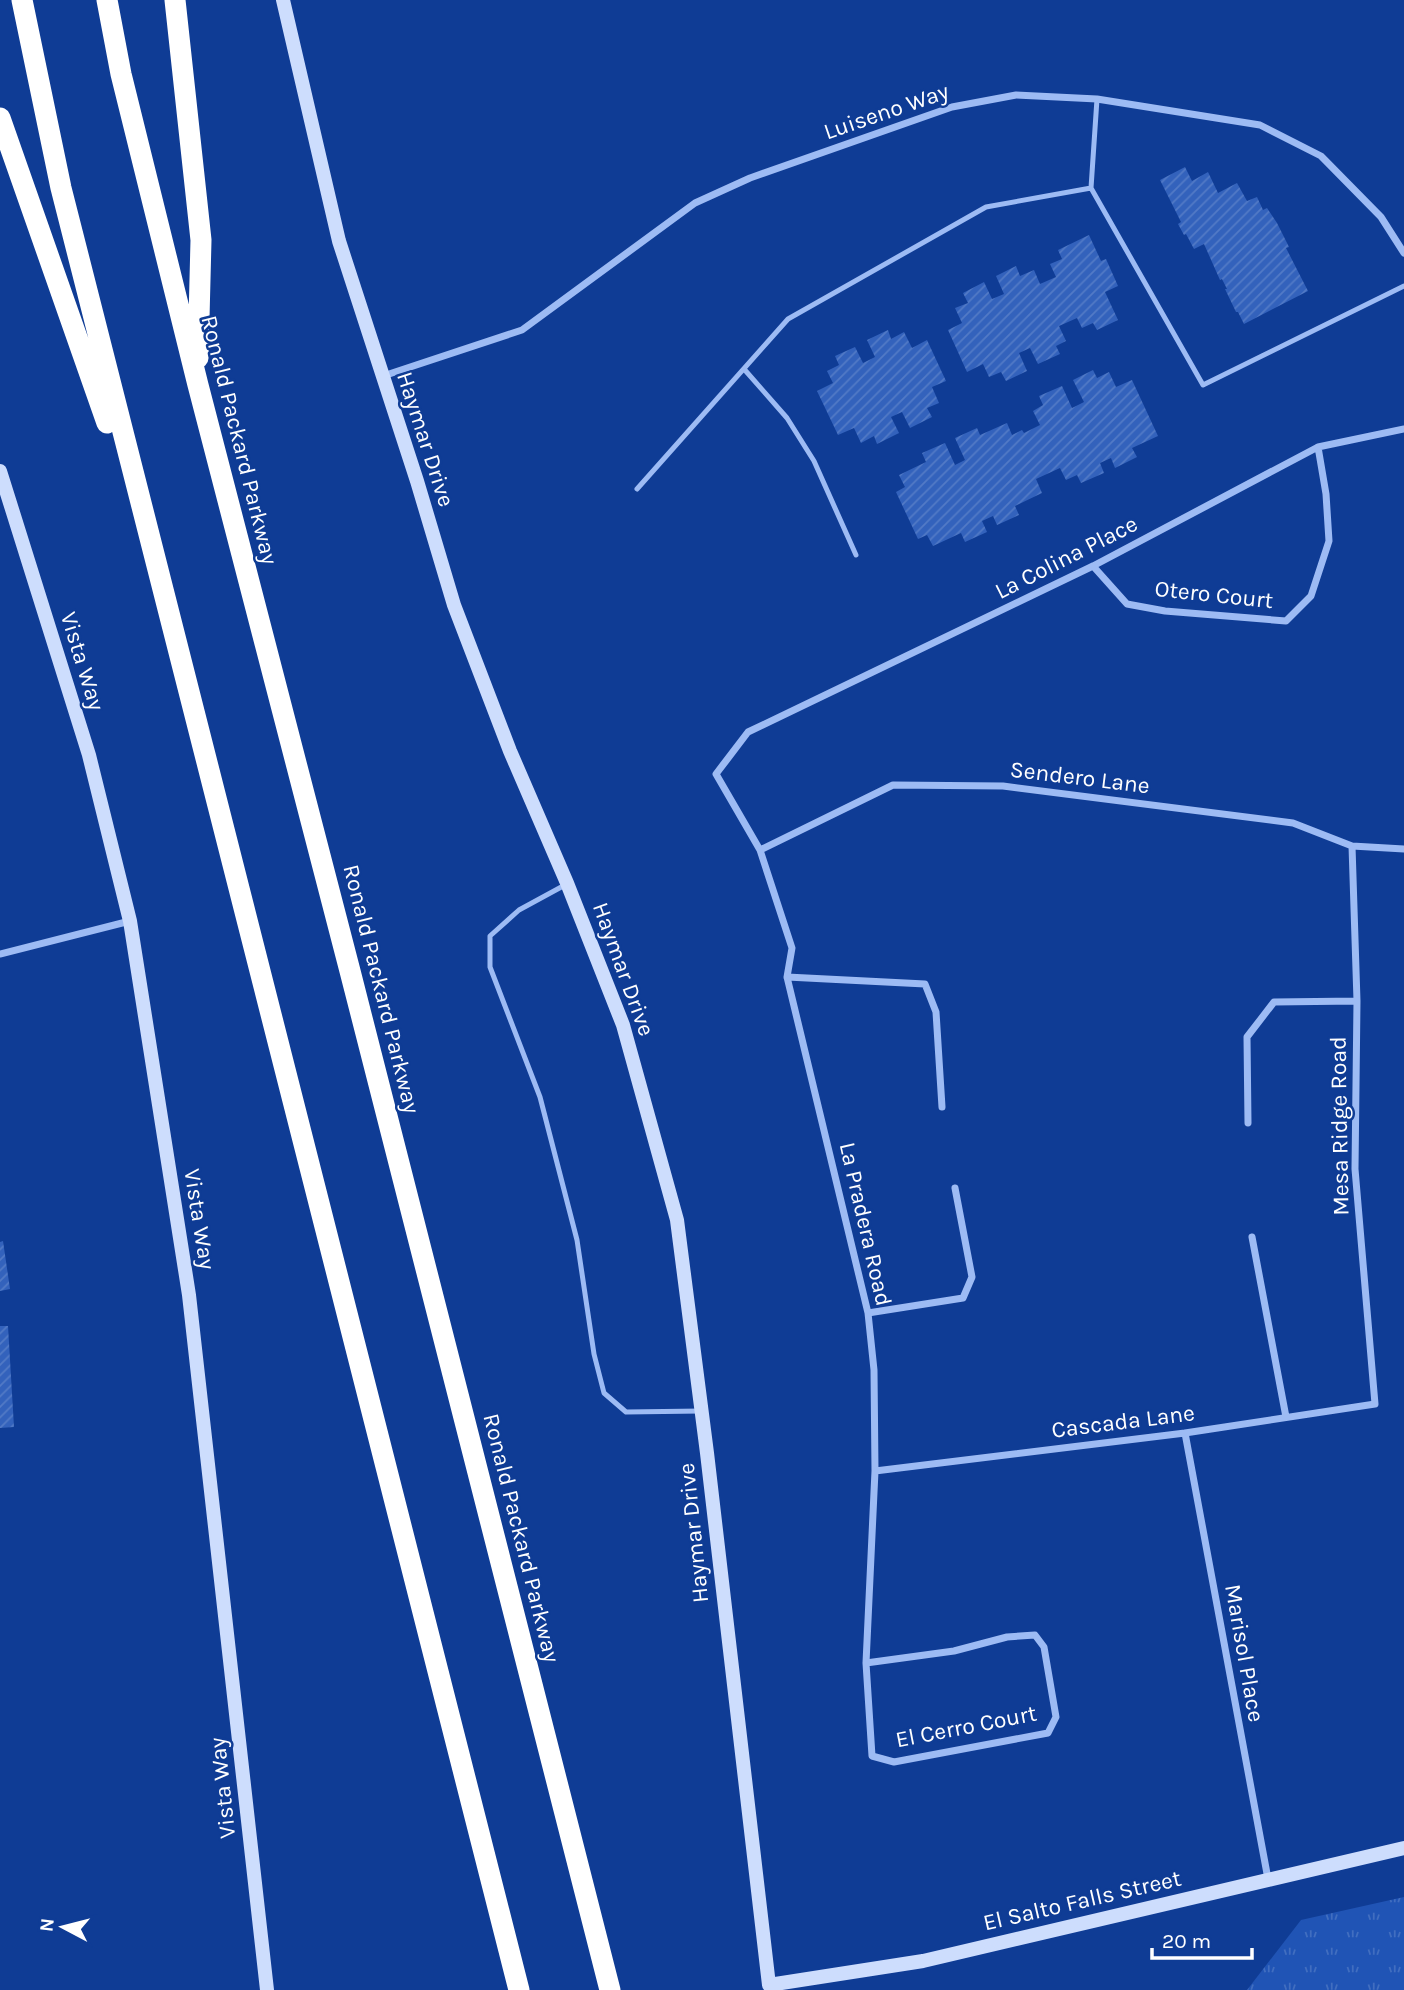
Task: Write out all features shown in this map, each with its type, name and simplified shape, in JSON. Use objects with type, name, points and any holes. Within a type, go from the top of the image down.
[{"type":"highway","points":[[22,0],[61,188],[519,1990]]},
{"type":"highway","name":"Ronald Packard Parkway","points":[[107,0],[121,74],[198,385],[610,1990]]},
{"type":"highway","points":[[175,0],[201,240],[198,385]]},
{"type":"highway","points":[[0,118],[153,552]]},
{"type":"street","name":"Haymar Drive","points":[[282,0],[339,241],[454,605],[510,751],[568,883],[623,1025],[677,1220],[769,1987]]},
{"type":"street","name":"Luiseno Way","points":[[383,376],[522,330],[695,203],[750,178],[952,107],[1016,95],[1097,100],[1260,125],[1321,156],[1381,216],[1404,253]]},
{"type":"street","name":"La Colina Place","points":[[748,732],[1093,566],[1318,447],[1404,429]]},
{"type":"street","name":"Otero Court","points":[[1093,566],[1127,604],[1165,611],[1286,621],[1311,596],[1329,541],[1326,494],[1318,447]]},
{"type":"street","name":"Vista Way","points":[[0,471],[89,755],[130,921],[189,1295],[267,1990]]},
{"type":"street","name":"La Pradera Road","points":[[748,732],[716,774],[760,850],[792,948],[787,977],[868,1313],[874,1370],[875,1471],[866,1663],[872,1756]]},
{"type":"street","name":"Sendero Lane","points":[[760,850],[893,785],[1003,786],[1293,823],[1352,846],[1404,849]]},
{"type":"street","name":"Mesa Ridge Road","points":[[1352,846],[1357,1000],[1355,1169],[1375,1404]]},
{"type":"street","points":[[0,954],[130,921]]},
{"type":"street","points":[[787,977],[925,984],[936,1012],[942,1107]]},
{"type":"street","points":[[1248,1124],[1247,1037],[1274,1002],[1357,1000]]},
{"type":"street","points":[[868,1313],[963,1298],[972,1277],[955,1188]]},
{"type":"street","points":[[1252,1237],[1286,1417]]},
{"type":"street","name":"Cascada Lane","points":[[875,1471],[1185,1433],[1375,1404]]},
{"type":"street","name":"Marisol Place","points":[[1185,1433],[1268,1879]]},
{"type":"street","name":"El Cerro Court","points":[[866,1663],[954,1651],[1007,1637],[1035,1635],[1044,1647],[1056,1717],[1048,1733],[894,1762],[872,1756]]},
{"type":"street","name":"El Salto Falls Street","points":[[769,1987],[923,1961],[1404,1848]]},
{"type":"lane","points":[[1097,100],[1091,188],[1203,385],[1404,286]]},
{"type":"lane","points":[[637,489],[788,319],[986,207],[1091,188]]},
{"type":"lane","points":[[744,369],[787,418],[814,461],[856,555]]},
{"type":"lane","points":[[568,883],[519,910],[490,936],[490,967],[540,1097],[577,1240],[594,1354],[604,1393],[626,1412],[702,1411]]},
{"type":"green space","points":[[1404,1897],[1404,1990],[1247,1990],[1301,1920]]},
{"type":"building","points":[[1185,167],[1192,181],[1208,172],[1218,193],[1237,183],[1247,201],[1257,197],[1263,210],[1267,208],[1277,223],[1289,247],[1286,248],[1308,291],[1244,324],[1204,244],[1194,249],[1186,234],[1184,235],[1178,224],[1181,222],[1160,180]]},
{"type":"building","points":[[1089,235],[1101,261],[1106,259],[1118,286],[1105,292],[1118,320],[1097,330],[1093,323],[1082,328],[1077,318],[1059,326],[1066,341],[1056,346],[1060,354],[1038,364],[1030,348],[1019,353],[1027,371],[1006,381],[1001,372],[989,377],[983,364],[967,372],[948,330],[962,323],[955,308],[968,303],[963,293],[984,282],[992,299],[1004,294],[996,276],[1016,266],[1020,276],[1034,270],[1040,284],[1056,277],[1050,264],[1062,259],[1058,250]]},
{"type":"building","points":[[888,330],[891,339],[904,332],[912,348],[927,340],[946,381],[932,387],[939,403],[927,408],[932,417],[910,428],[902,412],[891,417],[899,433],[877,444],[874,436],[861,443],[854,428],[838,435],[817,391],[833,383],[827,371],[839,365],[835,356],[855,347],[863,363],[875,357],[867,340]]},
{"type":"building","points":[[1093,370],[1097,378],[1109,372],[1116,387],[1132,380],[1158,436],[1132,448],[1137,457],[1115,468],[1111,458],[1100,463],[1104,473],[1081,483],[1077,475],[1066,480],[1060,468],[1036,479],[1042,493],[1015,506],[1019,515],[997,525],[993,516],[982,521],[987,532],[965,542],[961,533],[933,546],[927,535],[918,539],[896,492],[905,487],[899,475],[926,462],[922,453],[945,443],[955,465],[965,460],[955,438],[977,428],[980,435],[1007,423],[1012,435],[1022,430],[1024,433],[1040,425],[1033,411],[1043,405],[1039,396],[1062,386],[1072,408],[1084,402],[1073,380]]},
{"type":"building","points":[[3,1241],[10,1289],[0,1291],[0,1242]]},
{"type":"building","points":[[0,1326],[8,1326],[14,1427],[0,1428]]}]
